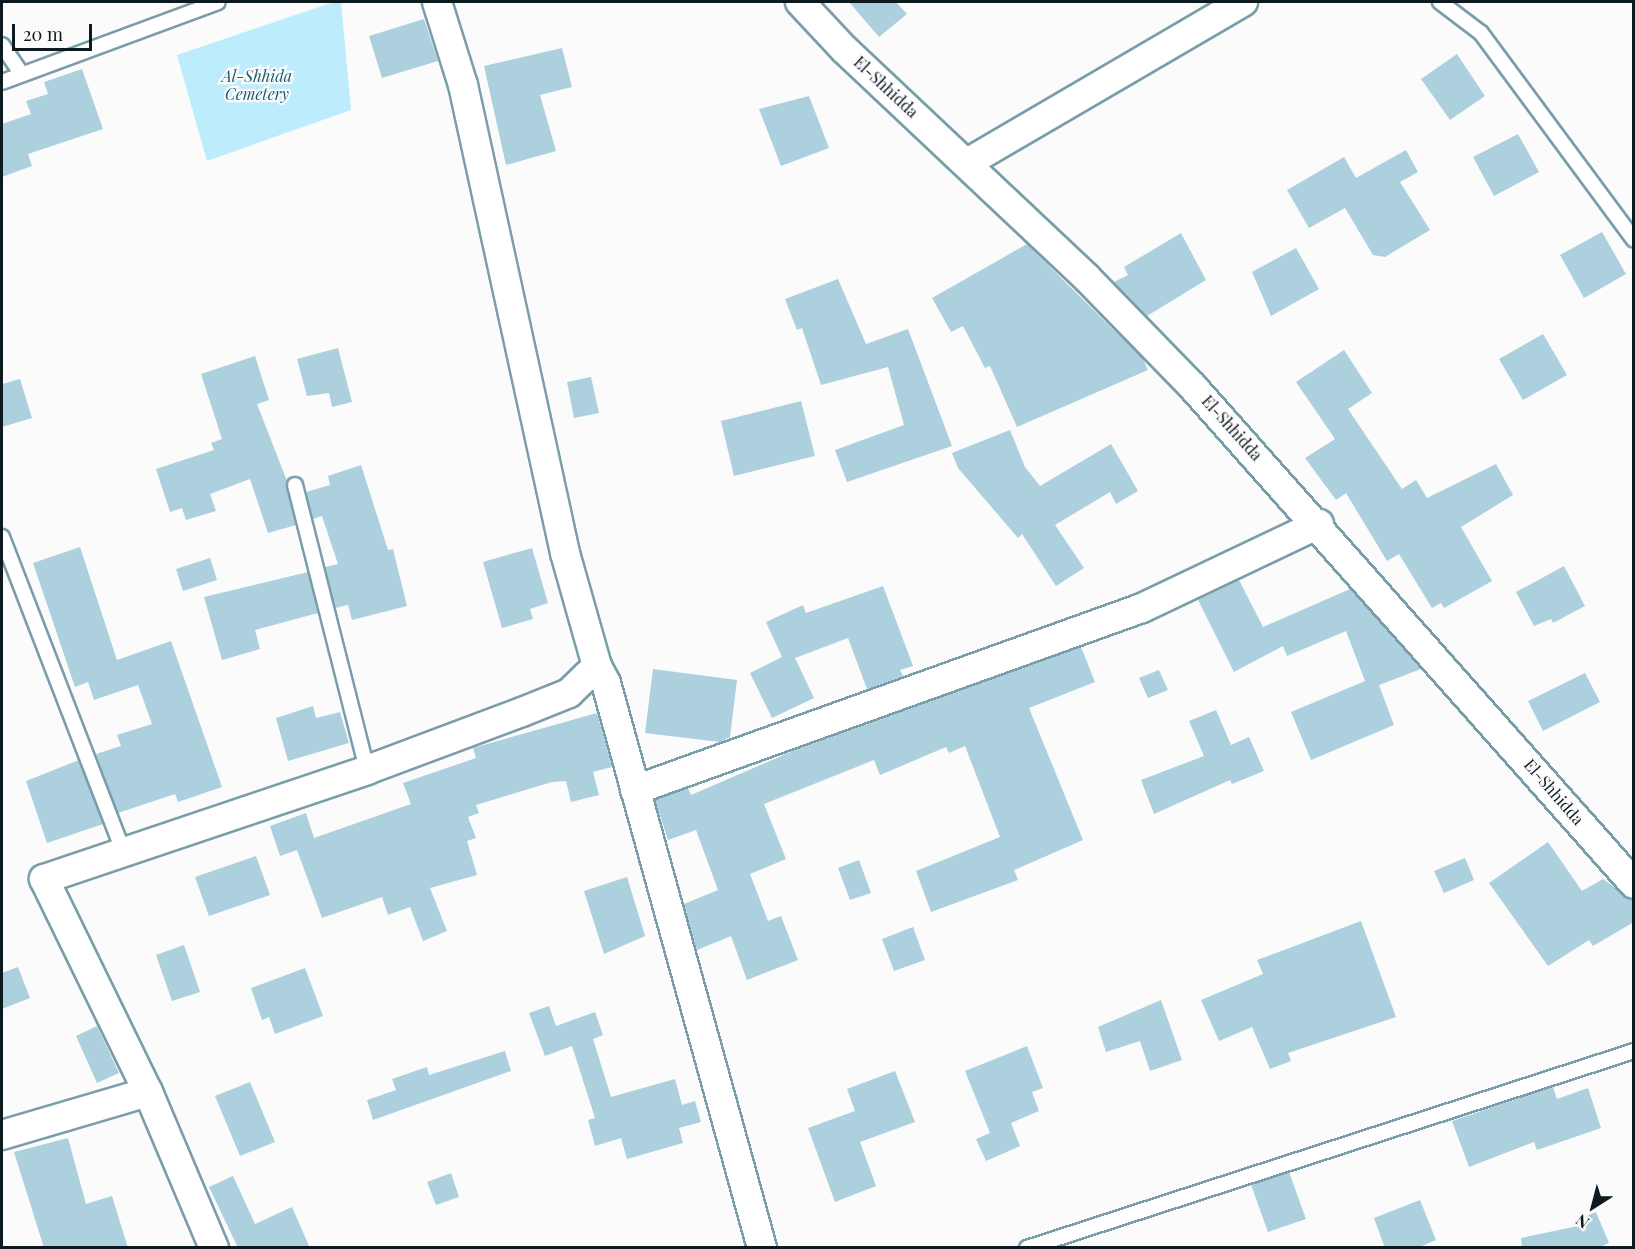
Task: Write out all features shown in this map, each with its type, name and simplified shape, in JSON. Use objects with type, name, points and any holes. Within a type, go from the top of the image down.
[{"type":"street","points":[[437,2],[463,86],[562,541],[597,666],[606,683],[762,1248]]},
{"type":"street","name":"El-Shhidda","points":[[800,2],[1104,294],[1319,524],[1634,884]]},
{"type":"street","points":[[968,163],[1243,2]]},
{"type":"street","points":[[634,790],[1142,608],[1319,524]]},
{"type":"street","points":[[214,1248],[148,1092],[44,879],[123,850],[367,770],[569,693],[597,666]]},
{"type":"street","points":[[2,1135],[148,1092]]},
{"type":"lane","points":[[2,82],[20,72],[218,2]]},
{"type":"lane","points":[[1440,2],[1481,33],[1634,240]]},
{"type":"lane","points":[[2,45],[20,72]]},
{"type":"lane","points":[[295,485],[367,770]]},
{"type":"lane","points":[[2,537],[123,850]]},
{"type":"lane","points":[[1027,1248],[1634,1051]]},
{"type":"green space","name":"Al-Shhida Cemetery","points":[[334,2],[341,2],[351,110],[207,161],[177,55]]},
{"type":"building","points":[[849,2],[896,2],[907,14],[879,37]]},
{"type":"building","points":[[424,19],[438,61],[382,78],[369,36]]},
{"type":"building","points":[[562,48],[572,87],[540,95],[556,151],[506,165],[484,66]]},
{"type":"building","points":[[1457,54],[1485,96],[1450,120],[1421,79]]},
{"type":"building","points":[[82,69],[103,129],[28,154],[32,166],[2,177],[2,124],[31,114],[26,101],[48,94],[44,82]]},
{"type":"building","points":[[809,96],[829,148],[781,166],[759,109]]},
{"type":"building","points":[[1518,134],[1539,172],[1494,196],[1473,157]]},
{"type":"building","points":[[1406,150],[1418,172],[1400,182],[1430,230],[1385,257],[1373,255],[1345,208],[1309,228],[1287,190],[1344,157],[1356,178]]},
{"type":"building","points":[[1602,232],[1626,274],[1584,298],[1560,255]]},
{"type":"building","points":[[1181,233],[1206,280],[1147,316],[1114,282],[1128,275],[1124,267]]},
{"type":"building","points":[[1027,244],[1143,359],[1148,370],[1017,427],[990,366],[985,368],[963,326],[951,332],[932,298]]},
{"type":"building","points":[[1296,248],[1319,289],[1271,316],[1252,272]]},
{"type":"building","points":[[838,279],[866,344],[908,329],[952,446],[847,482],[835,450],[904,425],[888,367],[821,385],[802,328],[797,330],[785,299]]},
{"type":"building","points":[[1543,334],[1567,375],[1523,400],[1499,359]]},
{"type":"building","points":[[338,348],[352,402],[332,407],[329,393],[307,396],[297,359]]},
{"type":"building","points":[[1344,350],[1372,393],[1348,409],[1402,489],[1416,480],[1427,498],[1496,464],[1513,495],[1461,527],[1492,581],[1444,608],[1441,603],[1432,608],[1399,554],[1387,561],[1346,493],[1336,500],[1305,458],[1335,439],[1296,382]]},
{"type":"building","points":[[255,356],[269,400],[257,404],[287,481],[296,525],[268,533],[250,479],[210,494],[216,511],[186,520],[182,508],[170,512],[156,469],[214,450],[211,443],[222,439],[201,374]]},
{"type":"building","points":[[591,377],[599,413],[574,418],[567,382]]},
{"type":"building","points":[[20,379],[32,418],[2,427],[2,384]]},
{"type":"building","points":[[801,401],[815,456],[734,476],[721,421]]},
{"type":"building","points":[[1010,430],[1025,467],[1040,486],[1111,444],[1138,491],[1116,504],[1110,492],[1055,525],[1084,568],[1056,586],[1022,534],[1018,538],[958,468],[952,453]]},
{"type":"building","points":[[361,465],[388,550],[393,549],[407,606],[352,620],[348,605],[335,608],[325,567],[338,564],[322,516],[313,519],[306,492],[330,485],[328,476]]},
{"type":"building","points":[[80,547],[117,660],[171,641],[222,787],[178,802],[175,794],[118,813],[96,754],[121,746],[117,735],[152,724],[138,685],[94,700],[88,682],[75,687],[33,563]]},
{"type":"building","points":[[532,548],[548,603],[530,609],[533,619],[502,628],[483,562]]},
{"type":"building","points":[[210,558],[217,580],[183,591],[176,569]]},
{"type":"building","points":[[1564,566],[1585,606],[1553,623],[1551,619],[1534,626],[1516,592]]},
{"type":"building","points":[[308,572],[318,613],[255,630],[260,649],[222,660],[204,597]]},
{"type":"building","points":[[1239,580],[1263,627],[1350,589],[1421,669],[1379,685],[1394,725],[1311,760],[1291,712],[1365,681],[1346,631],[1287,656],[1283,646],[1234,672],[1198,600]]},
{"type":"building","points":[[883,586],[913,666],[900,670],[903,676],[867,689],[848,638],[795,658],[814,698],[772,718],[750,673],[782,657],[766,622],[803,605],[806,613]]},
{"type":"building","points":[[1081,647],[1095,682],[1029,708],[1083,840],[1014,870],[1018,880],[931,912],[916,871],[1000,837],[965,746],[949,753],[946,747],[880,775],[874,760],[764,804],[786,859],[750,874],[768,921],[781,916],[798,960],[747,980],[731,936],[697,950],[684,904],[718,890],[696,830],[668,840],[655,800],[688,788],[691,795],[793,751]]},
{"type":"building","points":[[653,669],[737,680],[730,737],[720,742],[645,733]]},
{"type":"building","points":[[1159,670],[1168,690],[1148,698],[1139,678]]},
{"type":"building","points":[[1585,673],[1600,702],[1543,731],[1528,701]]},
{"type":"building","points":[[313,706],[316,718],[340,712],[349,743],[288,761],[276,718]]},
{"type":"building","points":[[1216,710],[1231,745],[1249,737],[1264,771],[1232,784],[1230,780],[1154,814],[1141,780],[1204,756],[1189,721]]},
{"type":"building","points":[[597,713],[612,767],[593,772],[599,795],[571,802],[566,781],[552,782],[476,805],[479,813],[468,817],[476,838],[467,841],[477,875],[430,888],[447,931],[423,941],[410,907],[388,915],[382,897],[322,918],[297,850],[280,856],[270,826],[306,813],[314,838],[411,804],[403,783],[476,758],[473,748]]},
{"type":"building","points":[[79,760],[103,824],[47,843],[26,781]]},
{"type":"building","points":[[1548,842],[1582,891],[1603,879],[1633,900],[1634,922],[1593,946],[1589,940],[1548,966],[1489,883]]},
{"type":"building","points":[[256,856],[270,895],[209,916],[195,877]]},
{"type":"building","points":[[1465,858],[1474,880],[1444,893],[1434,871]]},
{"type":"building","points":[[859,860],[871,893],[850,900],[838,868]]},
{"type":"building","points":[[627,877],[645,936],[604,954],[584,891]]},
{"type":"building","points":[[1361,921],[1396,1017],[1288,1053],[1291,1061],[1270,1069],[1252,1027],[1219,1041],[1201,1000],[1263,974],[1257,960]]},
{"type":"building","points":[[913,927],[925,960],[894,971],[882,939]]},
{"type":"building","points":[[184,945],[200,992],[172,1001],[156,955]]},
{"type":"building","points":[[18,967],[30,998],[2,1009],[2,973]]},
{"type":"building","points":[[305,968],[323,1016],[275,1034],[269,1017],[262,1020],[251,988]]},
{"type":"building","points":[[1161,1000],[1182,1060],[1150,1071],[1140,1041],[1106,1052],[1098,1027]]},
{"type":"building","points":[[549,1006],[556,1026],[595,1012],[603,1035],[593,1039],[611,1097],[675,1079],[682,1105],[695,1101],[701,1122],[679,1128],[683,1143],[627,1159],[621,1138],[595,1146],[588,1120],[595,1118],[572,1046],[545,1056],[529,1013]]},
{"type":"building","points":[[97,1026],[119,1073],[97,1083],[76,1036]]},
{"type":"building","points":[[1027,1046],[1043,1088],[1032,1092],[1039,1111],[1011,1123],[1020,1146],[986,1161],[976,1139],[990,1133],[965,1071]]},
{"type":"building","points":[[505,1051],[511,1071],[373,1120],[367,1100],[396,1090],[392,1079],[427,1067],[429,1075]]},
{"type":"building","points":[[895,1071],[915,1122],[860,1142],[876,1186],[835,1202],[808,1128],[855,1111],[847,1089]]},
{"type":"building","points":[[250,1082],[275,1142],[240,1156],[215,1096]]},
{"type":"building","points":[[1553,1087],[1557,1099],[1588,1088],[1601,1128],[1537,1150],[1534,1142],[1469,1167],[1452,1121]]},
{"type":"building","points":[[68,1138],[86,1204],[112,1196],[128,1248],[44,1248],[14,1152]]},
{"type":"building","points":[[1289,1172],[1306,1219],[1268,1232],[1251,1185]]},
{"type":"building","points":[[451,1173],[459,1197],[436,1205],[427,1182]]},
{"type":"building","points":[[233,1176],[255,1224],[292,1207],[310,1248],[238,1248],[209,1187]]},
{"type":"building","points":[[1420,1200],[1436,1240],[1417,1248],[1385,1248],[1374,1218]]},
{"type":"building","points":[[1596,1212],[1609,1243],[1597,1248],[1522,1248],[1521,1238],[1578,1226],[1576,1220]]}]
